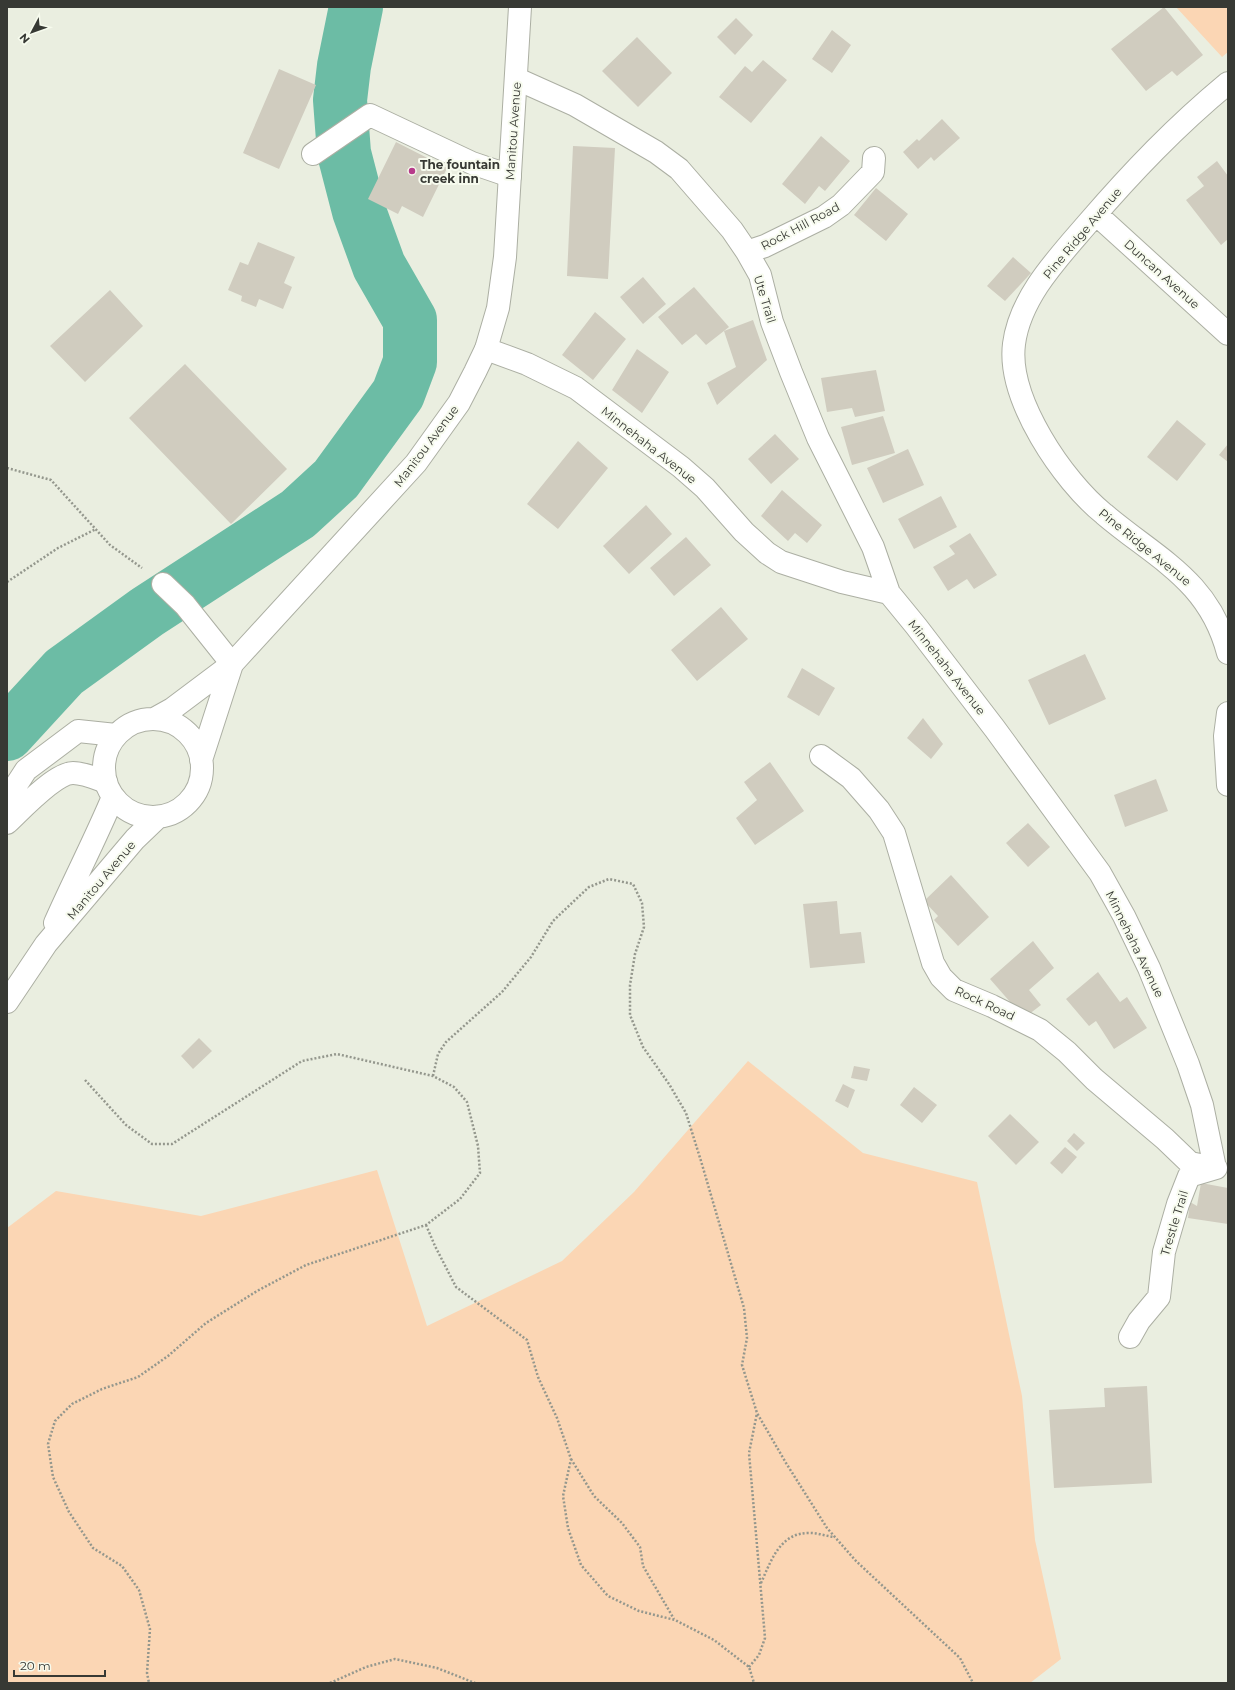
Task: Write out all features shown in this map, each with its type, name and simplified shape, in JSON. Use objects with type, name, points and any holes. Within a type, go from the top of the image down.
[{"type":"street","name":"Manitou Avenue","points":[[154,719],[172,709],[232,664],[416,463],[459,403],[486,348],[498,308],[504,264],[517,79],[520,7]]},
{"type":"street","name":"Ute Trail","points":[[517,79],[575,105],[656,152],[679,169],[713,207],[747,252],[760,275],[772,322],[818,438],[873,547],[889,593]]},
{"type":"street","name":"Pine Ridge Avenue","points":[[1228,83],[1193,112],[1155,148],[1062,253],[1027,304],[1018,323],[1014,344],[1015,376],[1024,405],[1045,444],[1087,499],[1104,515],[1156,552],[1193,585],[1208,604],[1219,627],[1228,653]]},
{"type":"street","points":[[313,154],[370,115],[472,163],[510,176]]},
{"type":"street","name":"Rock Hill Road","points":[[747,252],[766,246],[824,216],[841,205],[873,172],[874,158]]},
{"type":"street","name":"Duncan Avenue","points":[[1096,214],[1228,334]]},
{"type":"street","name":"Minnehaha Avenue","points":[[486,348],[527,364],[576,388],[681,467],[705,488],[744,532],[767,553],[781,562],[842,582],[889,593],[995,729],[1100,873],[1124,916],[1149,968],[1188,1064],[1221,1166]]},
{"type":"street","points":[[163,584],[185,605],[232,664]]},
{"type":"street","name":"Manitou Avenue","points":[[201,760],[232,664]]},
{"type":"street","points":[[1228,713],[1225,736],[1228,785]]},
{"type":"street","points":[[7,823],[55,780],[71,773],[85,774],[110,789],[125,808],[141,816],[158,817],[175,812],[192,798],[199,784],[201,760],[196,745],[187,733],[174,724],[154,719],[135,722],[116,735],[105,758],[110,789]]},
{"type":"street","points":[[7,806],[13,790],[26,770],[78,731],[116,735]]},
{"type":"street","name":"Rock Road","points":[[822,756],[851,778],[879,810],[894,833],[933,963],[941,977],[954,990],[992,1006],[1040,1030],[1067,1052],[1094,1079],[1165,1138],[1190,1163],[1221,1166]]},
{"type":"street","name":"Manitou Avenue","points":[[46,944],[78,872],[98,835],[110,789]]},
{"type":"street","name":"Manitou Avenue","points":[[7,1002],[46,944],[135,839],[158,817]]},
{"type":"street","name":"Trestle Trail","points":[[1130,1337],[1139,1321],[1159,1297],[1164,1252],[1178,1204],[1189,1176],[1221,1166]]},
{"type":"path","points":[[7,468],[51,480],[110,544],[163,584]]},
{"type":"path","points":[[7,582],[58,548],[96,529]]},
{"type":"path","points":[[433,1076],[438,1054],[446,1042],[502,992],[531,957],[553,921],[574,900],[590,887],[609,879],[633,884],[642,902],[644,927],[635,954],[630,985],[630,1015],[642,1047],[669,1084],[686,1113],[744,1308],[747,1338],[742,1365],[757,1413],[786,1463],[827,1528],[856,1561],[960,1658],[973,1683]]},
{"type":"path","points":[[85,1080],[126,1125],[152,1144],[172,1144],[302,1061],[337,1054],[433,1076],[454,1087],[467,1102],[478,1146],[480,1173],[460,1199],[426,1225],[306,1265],[206,1323],[168,1356],[138,1377],[102,1389],[72,1404],[55,1421],[48,1444],[52,1477],[69,1512],[93,1548],[122,1566],[139,1590],[150,1629],[147,1673],[149,1683]]},
{"type":"path","points":[[426,1225],[434,1246],[456,1287],[527,1340],[538,1377],[557,1418],[571,1459],[594,1496],[622,1523],[640,1547],[643,1566],[675,1620]]},
{"type":"path","points":[[749,1667],[759,1655],[765,1638],[749,1453],[757,1413]]},
{"type":"path","points":[[571,1459],[563,1496],[568,1528],[581,1566],[608,1596],[639,1611],[675,1620],[714,1640],[749,1667],[754,1683]]},
{"type":"path","points":[[761,1584],[776,1550],[789,1537],[809,1533],[835,1537]]},
{"type":"path","points":[[330,1683],[366,1667],[395,1659],[437,1668],[475,1683]]},
{"type":"shaded area","points":[[1176,7],[1228,7],[1228,52],[1222,57]]},
{"type":"shaded area","points":[[748,1061],[863,1153],[977,1182],[1022,1396],[1035,1540],[1061,1659],[1030,1683],[7,1683],[7,1228],[56,1191],[201,1216],[377,1170],[427,1326],[562,1261],[634,1192]]},
{"type":"building","points":[[1164,7],[1203,55],[1177,76],[1172,71],[1146,91],[1111,49]]},
{"type":"building","points":[[736,18],[753,35],[735,55],[717,37]]},
{"type":"building","points":[[832,30],[851,45],[832,73],[812,59]]},
{"type":"building","points":[[637,37],[672,73],[638,107],[602,71]]},
{"type":"building","points":[[763,60],[787,80],[751,123],[719,97],[745,66],[752,72]]},
{"type":"building","points":[[279,69],[316,85],[279,169],[243,153]]},
{"type":"building","points":[[942,119],[960,138],[934,161],[931,157],[918,169],[903,152],[917,139],[919,141]]},
{"type":"building","points":[[821,136],[850,161],[825,191],[819,186],[805,204],[782,184]]},
{"type":"building","points":[[396,142],[447,168],[423,217],[402,206],[398,214],[368,199]]},
{"type":"building","points":[[573,146],[615,148],[608,279],[567,276]]},
{"type":"building","points":[[1217,161],[1228,176],[1228,239],[1221,245],[1186,200],[1204,186],[1197,177]]},
{"type":"building","points":[[876,188],[908,214],[886,241],[854,215]]},
{"type":"building","points":[[258,242],[295,257],[284,283],[292,287],[283,309],[259,299],[256,307],[241,301],[242,296],[228,290],[240,262],[248,265]]},
{"type":"building","points":[[1013,257],[1031,273],[1005,301],[987,286]]},
{"type":"building","points":[[643,277],[666,304],[643,324],[620,297]]},
{"type":"building","points":[[694,287],[729,327],[706,345],[696,334],[682,345],[658,317]]},
{"type":"building","points":[[110,290],[143,326],[85,382],[50,346]]},
{"type":"building","points":[[595,312],[626,339],[593,380],[562,355]]},
{"type":"building","points":[[753,320],[767,360],[717,405],[707,383],[736,367],[724,331]]},
{"type":"building","points":[[637,349],[669,372],[642,413],[612,390]]},
{"type":"building","points":[[185,364],[287,469],[231,524],[129,418]]},
{"type":"building","points":[[876,370],[885,411],[855,417],[852,408],[827,412],[821,378]]},
{"type":"building","points":[[883,416],[895,453],[852,465],[841,427]]},
{"type":"building","points":[[1177,420],[1206,444],[1177,481],[1147,457]]},
{"type":"building","points":[[775,434],[799,459],[771,484],[748,459]]},
{"type":"building","points":[[578,441],[608,468],[558,529],[527,504]]},
{"type":"building","points":[[1228,444],[1228,462],[1219,455]]},
{"type":"building","points":[[908,449],[924,485],[883,503],[867,468]]},
{"type":"building","points":[[782,490],[822,525],[807,543],[795,533],[788,541],[761,516]]},
{"type":"building","points":[[941,496],[957,527],[914,549],[898,519]]},
{"type":"building","points":[[646,505],[672,534],[629,574],[603,546]]},
{"type":"building","points":[[970,533],[997,575],[974,589],[967,579],[948,591],[933,567],[955,554],[949,546]]},
{"type":"building","points":[[686,537],[711,565],[674,596],[650,568]]},
{"type":"building","points":[[721,607],[748,639],[697,681],[671,650]]},
{"type":"building","points":[[1085,654],[1106,699],[1049,725],[1028,680]]},
{"type":"building","points":[[802,668],[835,688],[819,716],[787,697]]},
{"type":"building","points":[[923,718],[943,744],[931,759],[907,738]]},
{"type":"building","points":[[770,762],[804,811],[755,845],[736,818],[757,800],[744,782]]},
{"type":"building","points":[[1156,779],[1168,811],[1125,827],[1114,795]]},
{"type":"building","points":[[1028,823],[1050,847],[1028,867],[1006,843]]},
{"type":"building","points":[[951,875],[989,917],[958,946],[934,920],[938,916],[924,901]]},
{"type":"building","points":[[837,901],[840,934],[861,932],[865,963],[810,968],[803,904]]},
{"type":"building","points":[[1033,941],[1054,968],[1029,990],[1041,1005],[1024,1018],[990,979]]},
{"type":"building","points":[[1098,972],[1120,1002],[1127,997],[1147,1028],[1114,1049],[1096,1021],[1089,1026],[1066,999]]},
{"type":"building","points":[[199,1038],[212,1051],[193,1069],[181,1056]]},
{"type":"building","points":[[854,1066],[870,1069],[867,1081],[851,1078]]},
{"type":"building","points":[[843,1084],[855,1090],[848,1108],[835,1101]]},
{"type":"building","points":[[914,1087],[937,1105],[922,1123],[900,1105]]},
{"type":"building","points":[[1010,1114],[1039,1142],[1016,1165],[988,1136]]},
{"type":"building","points":[[1074,1133],[1085,1143],[1077,1151],[1067,1141]]},
{"type":"building","points":[[1065,1147],[1077,1157],[1062,1174],[1050,1163]]},
{"type":"building","points":[[1201,1183],[1228,1188],[1228,1224],[1188,1218],[1190,1202],[1197,1206]]},
{"type":"building","points":[[1147,1386],[1152,1483],[1054,1488],[1049,1410],[1105,1407],[1104,1388]]},
{"type":"waterway","points":[[7,734],[64,672],[147,612],[298,514],[336,479],[398,394],[410,362],[410,320],[379,266],[359,211],[344,153],[340,100],[344,66],[356,7]]},
{"type":"place","name":"The fountain creek inn","points":[[412,171]]}]
